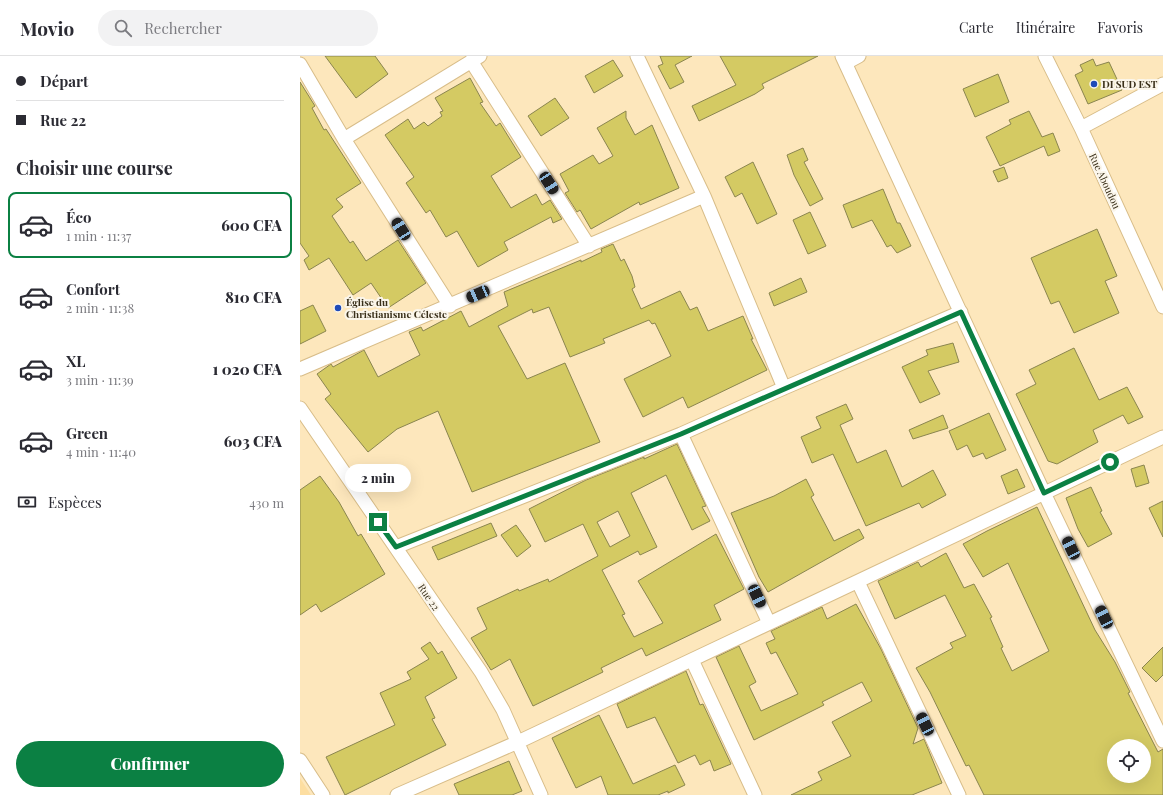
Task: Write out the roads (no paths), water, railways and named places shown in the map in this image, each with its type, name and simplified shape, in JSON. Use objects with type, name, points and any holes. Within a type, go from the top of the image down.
[{"type":"street","points":[[637,56],[704,196],[784,388]]},
{"type":"street","points":[[859,56],[844,60],[1044,493],[1163,741]]},
{"type":"street","name":"Rue Aboudou","points":[[1045,56],[1081,128],[1163,307]]},
{"type":"street","points":[[344,139],[476,59],[589,246]]},
{"type":"street","points":[[300,64],[344,139],[450,306]]},
{"type":"street","points":[[1081,128],[1163,84]]},
{"type":"street","points":[[300,369],[704,196]]},
{"type":"street","points":[[396,547],[681,434],[961,312]]},
{"type":"street","name":"Rue 22","points":[[300,408],[481,672],[503,710],[541,795]]},
{"type":"street","points":[[681,434],[770,623]]},
{"type":"street","points":[[397,795],[518,742],[1163,437]]},
{"type":"street","points":[[858,582],[959,795]]},
{"type":"street","points":[[692,660],[755,795]]},
{"type":"street","points":[[300,760],[323,795]]},
{"type":"place","name":"DI SUD EST","points":[[1094,84]]},
{"type":"place","name":"Église du Christianisme Céleste","points":[[338,308]]}]
